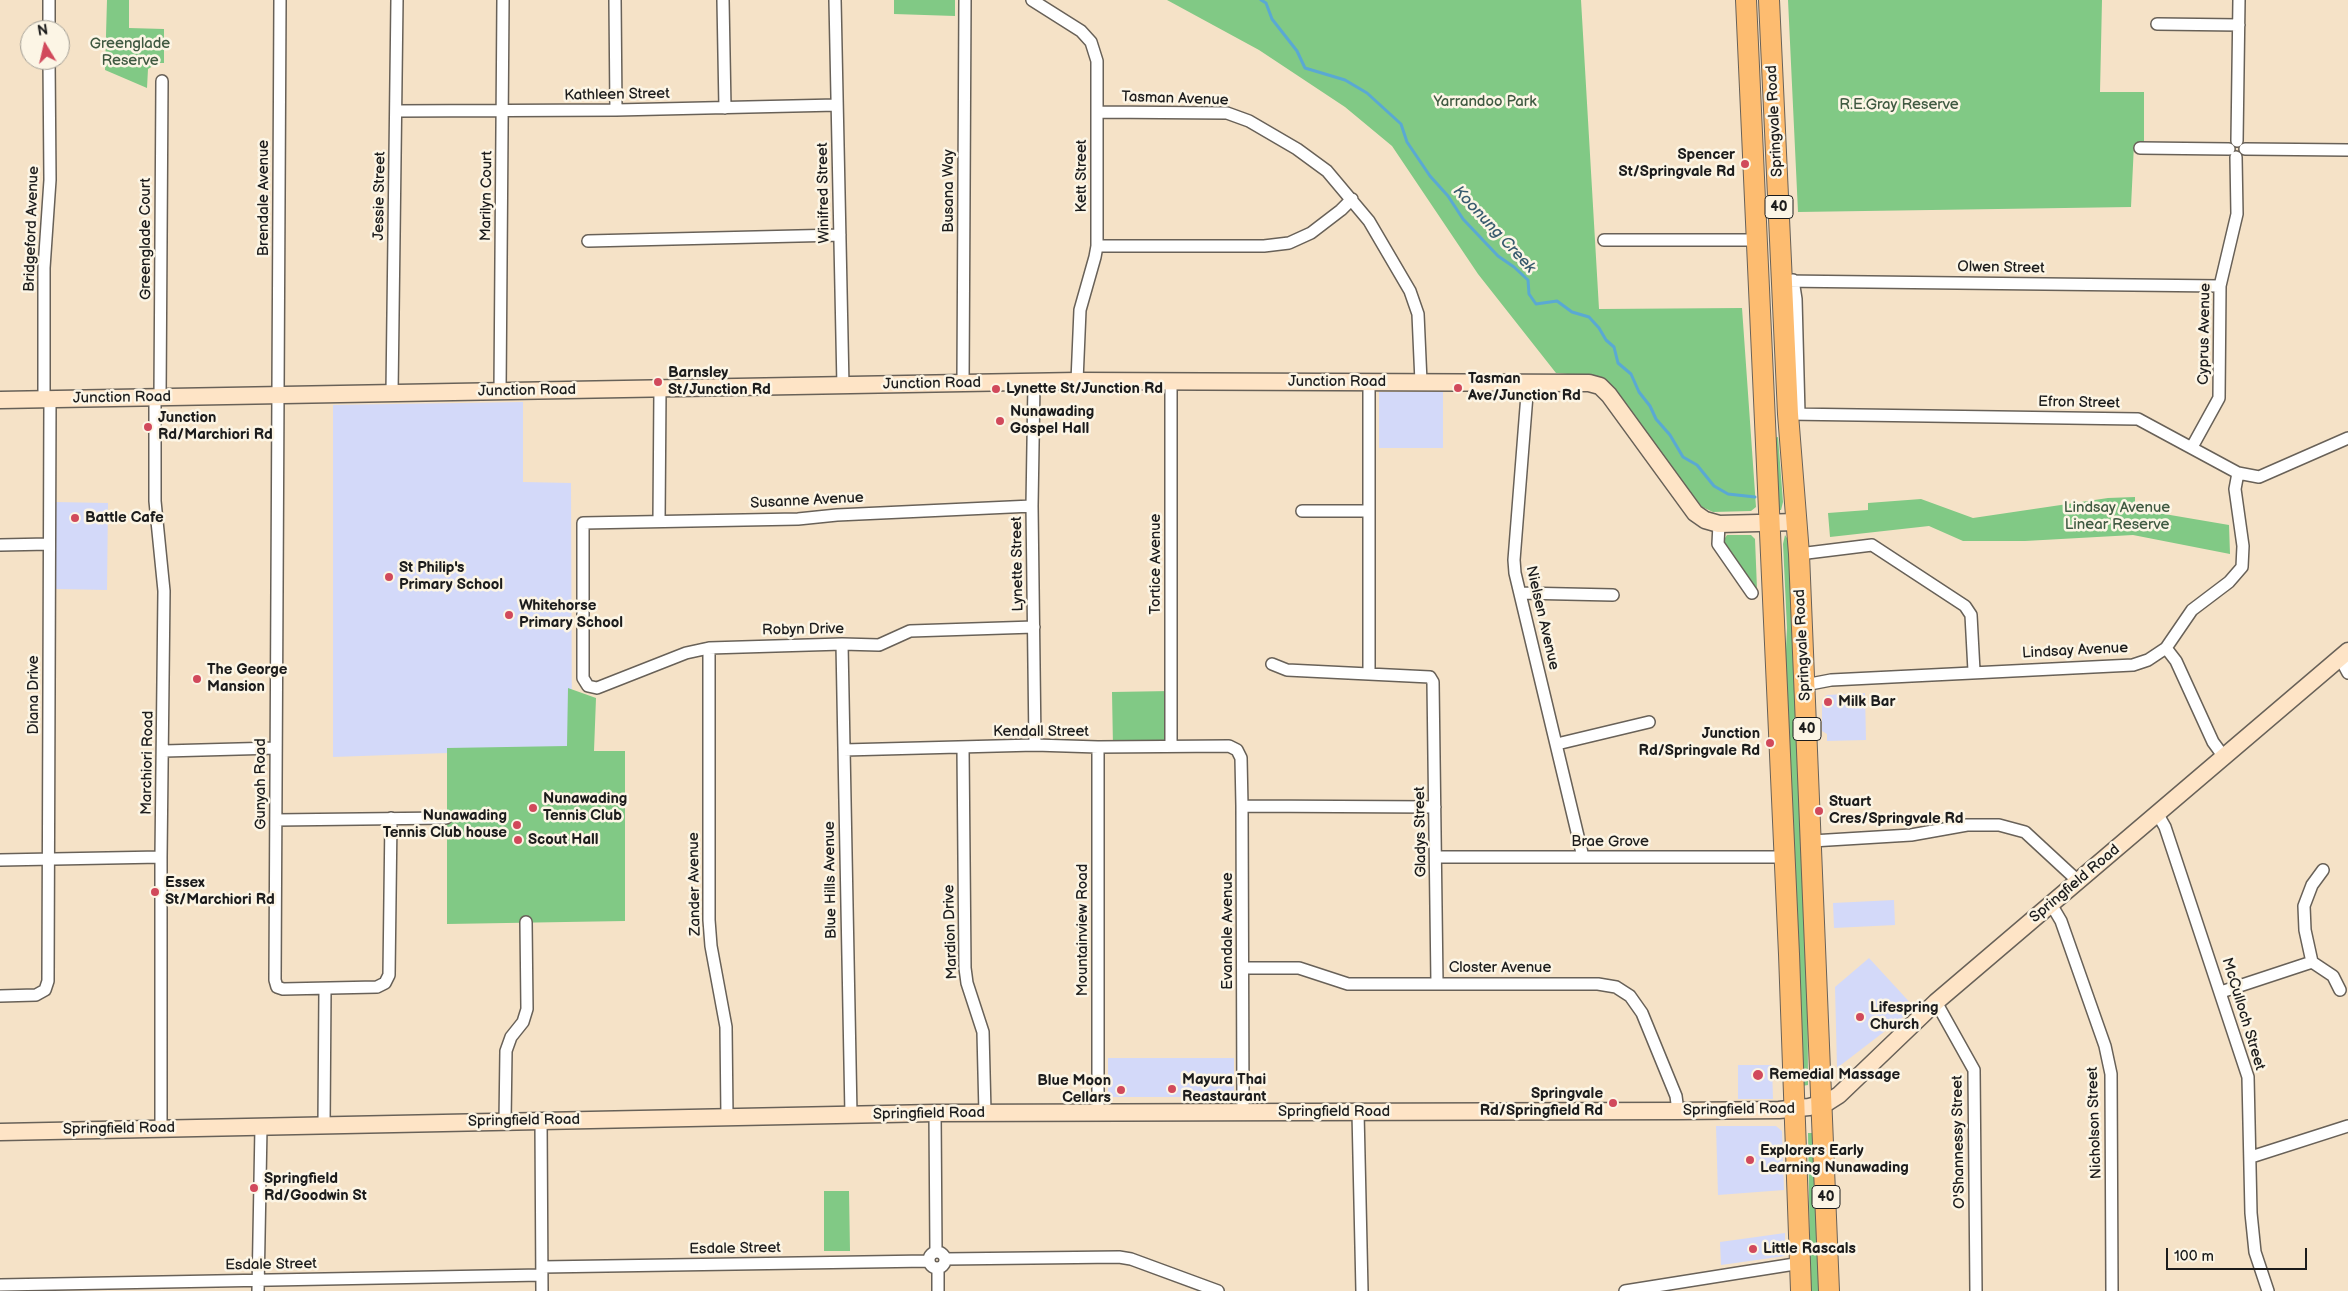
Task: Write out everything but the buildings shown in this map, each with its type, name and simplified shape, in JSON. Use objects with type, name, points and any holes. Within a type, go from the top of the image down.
[{"type":"highway","name":"Springvale Road","points":[[1746,0],[1795,1109],[1801,1291]]},
{"type":"highway","name":"Springvale Road","points":[[1769,0],[1788,281],[1829,1291]]},
{"type":"main road","name":"Junction Road","points":[[0,400],[963,383],[1589,383],[1600,386],[1609,395],[1695,513],[1705,520],[1719,524],[1797,522]]},
{"type":"main road","name":"Springfield Road","points":[[0,1132],[935,1113],[1678,1111],[1795,1109],[1822,1104],[1839,1095],[1858,1079],[1936,1002],[2344,654]]},
{"type":"street","points":[[49,0],[49,20]]},
{"type":"street","name":"Brendale Avenue","points":[[277,395],[280,0]]},
{"type":"street","name":"Jessie Street","points":[[392,393],[397,0]]},
{"type":"street","name":"Marilyn Court","points":[[500,392],[503,0]]},
{"type":"street","points":[[615,0],[616,110]]},
{"type":"street","points":[[724,0],[724,108]]},
{"type":"street","name":"Winifred Street","points":[[835,0],[843,386]]},
{"type":"street","name":"Busana Way","points":[[963,383],[965,0]]},
{"type":"street","name":"Kett Street","points":[[1032,0],[1081,31],[1091,42],[1097,61],[1097,246],[1080,310],[1077,382]]},
{"type":"street","name":"Cyprus Avenue","points":[[2192,447],[2220,398],[2220,286],[2237,214],[2239,0]]},
{"type":"street","points":[[2157,24],[2239,25]]},
{"type":"street","name":"Bridgeford Avenue","points":[[47,399],[44,268],[50,180],[49,70]]},
{"type":"street","name":"Greenglade Court","points":[[158,398],[162,81]]},
{"type":"street","name":"Kathleen Street","points":[[396,111],[837,106]]},
{"type":"street","name":"Tasman Avenue","points":[[1098,112],[1227,113],[1249,121],[1297,149],[1327,171],[1369,221],[1410,291],[1418,314],[1421,382]]},
{"type":"street","points":[[2140,148],[2348,150]]},
{"type":"street","points":[[1097,246],[1264,246],[1289,243],[1311,233],[1352,199]]},
{"type":"street","points":[[588,241],[840,235]]},
{"type":"street","points":[[1604,240],[1757,240]]},
{"type":"street","name":"Olwen Street","points":[[1788,281],[2220,286]]},
{"type":"street","name":"Tortice Avenue","points":[[1171,382],[1171,746]]},
{"type":"street","points":[[1272,664],[1287,670],[1369,673],[1369,382]]},
{"type":"street","name":"Nielsen Avenue","points":[[1528,382],[1514,560],[1520,593],[1583,857]]},
{"type":"street","name":"Lynette Street","points":[[1034,383],[1032,506],[1035,745]]},
{"type":"street","points":[[659,521],[660,389]]},
{"type":"street","name":"Gunyah Road","points":[[277,395],[275,980],[277,987],[283,989],[325,988]]},
{"type":"street","name":"Marchiori Road","points":[[158,398],[155,501],[164,591],[164,751],[161,857],[161,1128]]},
{"type":"street","name":"Diana Drive","points":[[0,996],[36,995],[45,990],[48,981],[50,544],[47,399]]},
{"type":"street","name":"Efron Street","points":[[1794,414],[2127,418],[2146,422],[2238,473],[2260,477],[2348,438]]},
{"type":"street","name":"Lindsay Avenue","points":[[1805,685],[1831,680],[1974,671],[2133,665],[2148,660],[2166,648],[2192,610],[2229,582],[2242,567],[2243,546],[2235,489],[2238,473]]},
{"type":"street","name":"Susanne Avenue","points":[[583,678],[583,522],[798,518],[837,514],[1032,506]]},
{"type":"street","points":[[1302,511],[1368,511]]},
{"type":"street","points":[[1719,524],[1718,544],[1752,593]]},
{"type":"street","points":[[0,545],[50,544]]},
{"type":"street","points":[[1799,554],[1872,545],[1965,606],[1971,616],[1974,671]]},
{"type":"street","points":[[1520,593],[1613,595]]},
{"type":"street","name":"Robyn Drive","points":[[583,678],[588,686],[597,688],[686,653],[709,648],[842,644],[880,645],[910,631],[1034,627]]},
{"type":"street","name":"Blue Hills Avenue","points":[[842,644],[851,1115]]},
{"type":"street","name":"Zander Avenue","points":[[709,648],[709,920],[711,946],[726,1027],[727,1117]]},
{"type":"street","points":[[2166,648],[2176,661],[2213,742],[2224,757]]},
{"type":"street","points":[[2344,654],[2348,673]]},
{"type":"street","name":"Gladys Street","points":[[1369,673],[1430,677],[1433,682],[1437,983]]},
{"type":"street","points":[[1557,744],[1649,722]]},
{"type":"street","name":"Kendall Street","points":[[844,750],[1035,745],[1098,748],[1229,746],[1237,750]]},
{"type":"street","points":[[164,751],[276,748]]},
{"type":"street","name":"Mardion Drive","points":[[963,748],[965,968],[966,984],[983,1032],[985,1113]]},
{"type":"street","name":"Mountainview Road","points":[[1098,748],[1098,1112]]},
{"type":"street","name":"Evandale Avenue","points":[[1237,750],[1241,758],[1242,806],[1243,1112]]},
{"type":"street","points":[[1242,806],[1435,807]]},
{"type":"street","name":"McCulloch Street","points":[[2157,813],[2166,827],[2248,1077],[2252,1157],[2251,1214],[2255,1252],[2268,1291]]},
{"type":"street","points":[[324,1125],[325,988],[377,987],[385,983],[389,974],[391,818]]},
{"type":"street","points":[[276,820],[446,818]]},
{"type":"street","points":[[1812,840],[1912,835],[1967,825],[1999,824],[2025,832],[2078,882]]},
{"type":"street","points":[[0,860],[161,857]]},
{"type":"street","name":"Brae Grove","points":[[1436,857],[1784,857]]},
{"type":"street","points":[[2323,870],[2312,885],[2304,906],[2306,930],[2312,962],[2333,976],[2340,990]]},
{"type":"street","name":"Nicholson Street","points":[[2051,904],[2061,920],[2105,1046],[2111,1074],[2112,1291]]},
{"type":"street","points":[[506,1122],[506,1051],[511,1038],[523,1022],[527,1010],[526,922]]},
{"type":"street","points":[[2221,992],[2312,962]]},
{"type":"street","name":"Closter Avenue","points":[[1243,968],[1299,968],[1348,984],[1598,984],[1616,987],[1630,996],[1642,1013],[1676,1096],[1678,1111]]},
{"type":"street","name":"O'Shannessy Street","points":[[1936,1002],[1974,1070],[1976,1291]]},
{"type":"street","points":[[1358,1112],[1362,1291]]},
{"type":"street","points":[[935,1113],[938,1291]]},
{"type":"street","points":[[541,1121],[542,1291]]},
{"type":"street","points":[[2252,1157],[2348,1126]]},
{"type":"street","points":[[258,1286],[261,1127]]},
{"type":"street","name":"Esdale Street","points":[[0,1285],[258,1286],[542,1271],[1119,1257],[1131,1259],[1218,1291]]},
{"type":"street","points":[[1625,1291],[1801,1263]]},
{"type":"shaded area","points":[[1379,392],[1443,392],[1443,448],[1379,448]]},
{"type":"shaded area","points":[[523,402],[523,482],[571,483],[572,748],[447,749],[447,753],[333,757],[333,405]]},
{"type":"shaded area","points":[[55,502],[108,503],[107,590],[55,589]]},
{"type":"shaded area","points":[[1865,693],[1866,740],[1827,741],[1827,734],[1822,731],[1822,700],[1827,695]]},
{"type":"shaded area","points":[[1894,900],[1895,925],[1834,928],[1833,903]]},
{"type":"shaded area","points":[[1869,958],[1915,1008],[1837,1068],[1835,987]]},
{"type":"shaded area","points":[[1108,1058],[1234,1058],[1234,1097],[1108,1097]]},
{"type":"shaded area","points":[[1738,1065],[1772,1065],[1773,1099],[1738,1099]]},
{"type":"shaded area","name":"Explorers Early Learning Nunawading","points":[[1716,1126],[1776,1126],[1782,1131],[1784,1190],[1718,1195]]},
{"type":"shaded area","name":"Little Rascals","points":[[1785,1233],[1785,1256],[1721,1265],[1720,1242]]},
{"type":"green space","name":"Greenglade Reserve","points":[[107,0],[129,0],[129,28],[164,29],[164,63],[158,63],[148,69],[147,88],[105,70]]},
{"type":"green space","points":[[894,0],[955,0],[955,16],[894,14]]},
{"type":"green space","name":"Yarrandoo Park","points":[[1167,0],[1581,0],[1599,309],[1742,308],[1756,507],[1751,511],[1713,512],[1702,507],[1602,377],[1556,373],[1478,274],[1392,146],[1345,107],[1259,50]]},
{"type":"green space","name":"R.E.Gray Reserve","points":[[1788,0],[2102,0],[2100,92],[2144,92],[2144,143],[2134,144],[2131,207],[1798,212]]},
{"type":"green space","points":[[1778,437],[1783,502],[1781,510],[1778,510],[1774,438]]},
{"type":"green space","name":"Lindsay Avenue Linear Reserve","points":[[2135,497],[2135,509],[2229,525],[2230,554],[2133,535],[2025,541],[1963,541],[1929,526],[1830,537],[1828,513],[1868,510],[1868,503],[1921,499],[1973,518],[2108,498]]},
{"type":"green space","points":[[1727,535],[1751,535],[1755,539],[1757,589],[1725,544]]},
{"type":"green space","points":[[1785,535],[1792,546],[1807,900],[1808,1085],[1802,1086],[1784,692],[1787,628],[1783,544]]},
{"type":"green space","points":[[568,688],[596,698],[594,751],[625,751],[625,921],[447,924],[447,748],[567,746]]},
{"type":"green space","points":[[1171,691],[1171,746],[1113,747],[1112,692]]},
{"type":"green space","points":[[1808,1133],[1815,1133],[1822,1291],[1809,1291]]},
{"type":"green space","points":[[824,1191],[849,1191],[850,1251],[824,1251]]},
{"type":"waterway","name":"Koonung Creek","points":[[1261,0],[1266,3],[1272,19],[1297,51],[1305,68],[1345,80],[1367,93],[1401,124],[1407,142],[1430,176],[1448,196],[1463,219],[1498,256],[1528,280],[1529,294],[1536,304],[1557,301],[1572,312],[1589,317],[1599,328],[1606,340],[1614,347],[1618,363],[1631,374],[1639,392],[1650,406],[1656,419],[1670,435],[1683,457],[1697,465],[1714,486],[1728,494],[1755,497]]},
{"type":"place","name":"Spencer St/Springvale Rd","points":[[1745,164]]},
{"type":"place","name":"Barnsley St/Junction Rd","points":[[658,382]]},
{"type":"place","name":"Tasman Ave/Junction Rd","points":[[1458,388]]},
{"type":"place","name":"Lynette St/Junction Rd","points":[[996,389]]},
{"type":"place","name":"Nunawading Gospel Hall","points":[[1000,421]]},
{"type":"place","name":"Junction Rd/Marchiori Rd","points":[[148,427]]},
{"type":"place","name":"Battle Cafe","points":[[75,518]]},
{"type":"place","name":"St Philip's Primary School","points":[[389,577]]},
{"type":"place","name":"Whitehorse Primary School","points":[[509,615]]},
{"type":"place","name":"The George Mansion","points":[[197,679]]},
{"type":"place","name":"Milk Bar","points":[[1828,702]]},
{"type":"place","name":"Junction Rd/Springvale Rd","points":[[1770,743]]},
{"type":"place","name":"Nunawading Tennis Club","points":[[533,808]]},
{"type":"place","name":"Stuart Cres/Springvale Rd","points":[[1819,811]]},
{"type":"place","name":"Nunawading Tennis Club house","points":[[517,825]]},
{"type":"place","name":"Scout Hall","points":[[518,840]]},
{"type":"place","name":"Essex St/Marchiori Rd","points":[[155,892]]},
{"type":"place","name":"Lifespring Church","points":[[1860,1017]]},
{"type":"place","name":"Remedial Massage","points":[[1758,1075]]},
{"type":"place","name":"Mayura Thai Reastaurant","points":[[1172,1089]]},
{"type":"place","name":"Blue Moon Cellars","points":[[1121,1090]]},
{"type":"place","name":"Springvale Rd/Springfield Rd","points":[[1613,1103]]},
{"type":"place","name":"Explorers Early Learning Nunawading","points":[[1750,1160]]},
{"type":"place","name":"Springfield Rd/Goodwin St","points":[[254,1188]]},
{"type":"place","name":"Little Rascals","points":[[1753,1249]]}]
